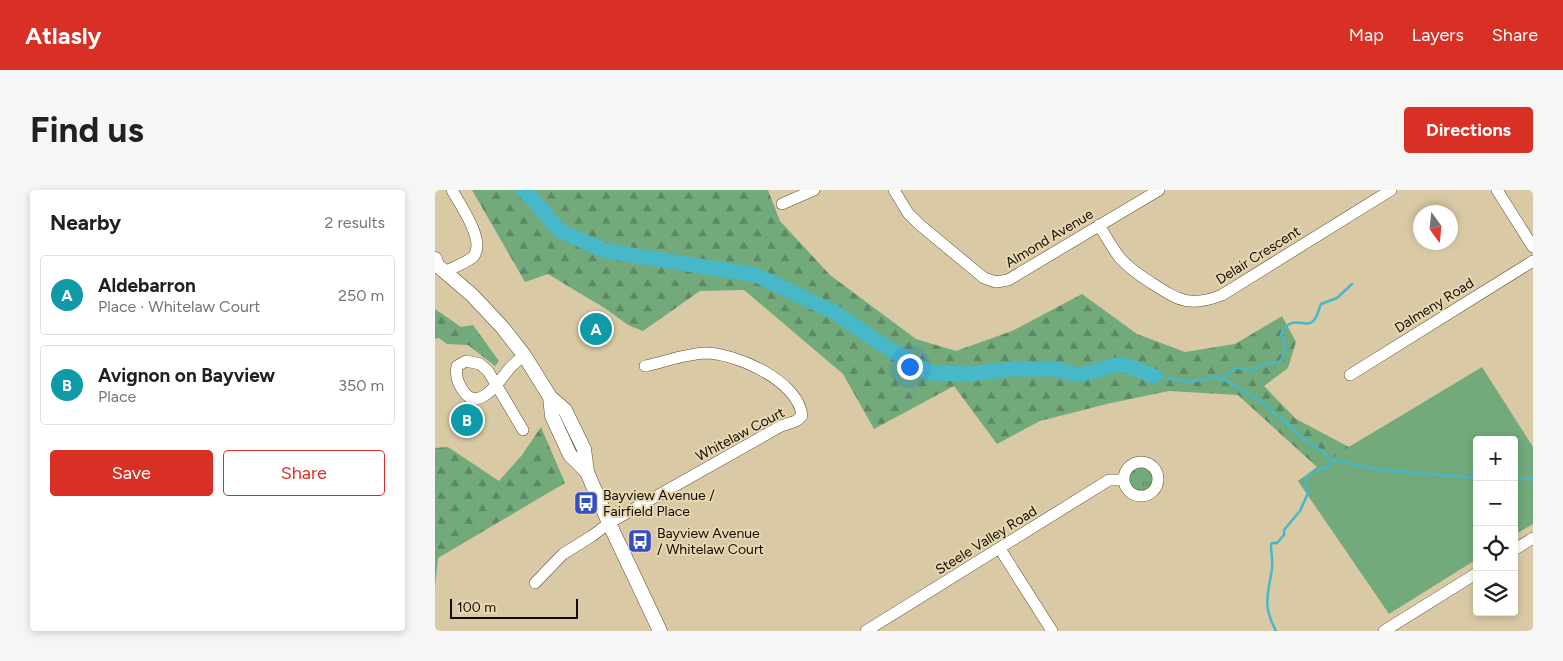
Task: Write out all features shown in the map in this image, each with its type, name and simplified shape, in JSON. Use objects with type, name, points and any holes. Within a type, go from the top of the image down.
[{"type":"main road","points":[[438,265],[473,295],[502,327],[524,355],[550,397],[566,413],[584,449],[587,472],[659,631]]},
{"type":"street","points":[[438,265],[473,256],[478,246],[476,233],[452,190]]},
{"type":"street","points":[[782,204],[814,190]]},
{"type":"street","name":"Almond Avenue","points":[[894,190],[908,213],[920,225],[984,278],[995,282],[1008,280],[1159,190]]},
{"type":"street","name":"Delair Crescent","points":[[1099,225],[1119,257],[1131,269],[1172,297],[1194,302],[1207,301],[1222,295],[1391,190]]},
{"type":"street","points":[[1497,190],[1533,247]]},
{"type":"street","name":"Dalmeny Road","points":[[1350,375],[1533,261]]},
{"type":"street","name":"Whitelaw Court","points":[[609,523],[802,416],[797,399],[779,381],[747,363],[717,354],[704,353],[645,366]]},
{"type":"street","points":[[523,430],[496,386],[510,368],[524,355]]},
{"type":"street","name":"Steele Valley Road","points":[[866,631],[1109,480],[1123,480]]},
{"type":"street","points":[[535,583],[563,554],[609,523]]},
{"type":"street","points":[[1518,547],[1533,538]]},
{"type":"street","points":[[1000,549],[1052,631]]},
{"type":"street","points":[[1384,631],[1473,575]]},
{"type":"green space","points":[[472,190],[768,190],[780,221],[830,275],[916,339],[956,351],[1012,331],[1082,294],[1137,334],[1185,352],[1235,344],[1282,316],[1296,342],[1288,368],[1264,386],[1296,419],[1349,447],[1381,428],[1473,441],[1298,481],[1317,467],[1238,395],[1169,391],[1040,421],[997,444],[954,386],[874,429],[843,374],[744,290],[700,291],[643,331],[628,325],[606,309],[548,274],[525,282]]},
{"type":"green space","points":[[435,309],[461,327],[473,325],[499,361],[495,366],[468,345],[447,344],[439,338],[435,339]]},
{"type":"green space","points":[[1482,367],[1533,447],[1533,524],[1518,533],[1518,436],[1473,436],[1473,562],[1389,614],[1298,481],[1349,447]]},
{"type":"green space","points":[[541,427],[565,483],[438,558],[435,588],[435,448],[448,447],[499,481],[522,455]]},
{"type":"green space","points":[[1141,468],[1150,471],[1153,480],[1150,489],[1141,492],[1132,489],[1129,480],[1132,471]]},
{"type":"waterway","points":[[523,190],[560,231],[606,251],[756,275],[836,313],[875,340],[930,373],[970,374],[1014,369],[1056,369],[1077,375],[1113,365],[1125,365],[1154,376]]},
{"type":"waterway","points":[[1154,376],[1189,382],[1215,377],[1225,380],[1235,368],[1242,368],[1251,372],[1262,365],[1279,362],[1285,353],[1285,346],[1281,335],[1285,328],[1293,323],[1312,322],[1317,316],[1321,304],[1337,298],[1352,284]]},
{"type":"waterway","points":[[1225,380],[1262,402],[1302,437],[1334,460],[1381,470],[1473,478]]},
{"type":"waterway","points":[[1276,631],[1269,614],[1267,600],[1272,566],[1271,545],[1272,543],[1277,543],[1284,535],[1284,530],[1300,511],[1308,493],[1305,482],[1306,477],[1317,470],[1325,469],[1334,461]]},
{"type":"waterway","points":[[1518,479],[1533,479]]},
{"type":"place","name":"Aldebarron","points":[[596,329]]},
{"type":"place","name":"Avignon on Bayview","points":[[467,420]]},
{"type":"place","name":"Bayview Avenue / Fairfield Place","points":[[586,503]]},
{"type":"place","name":"Bayview Avenue / Whitelaw Court","points":[[640,541]]}]
